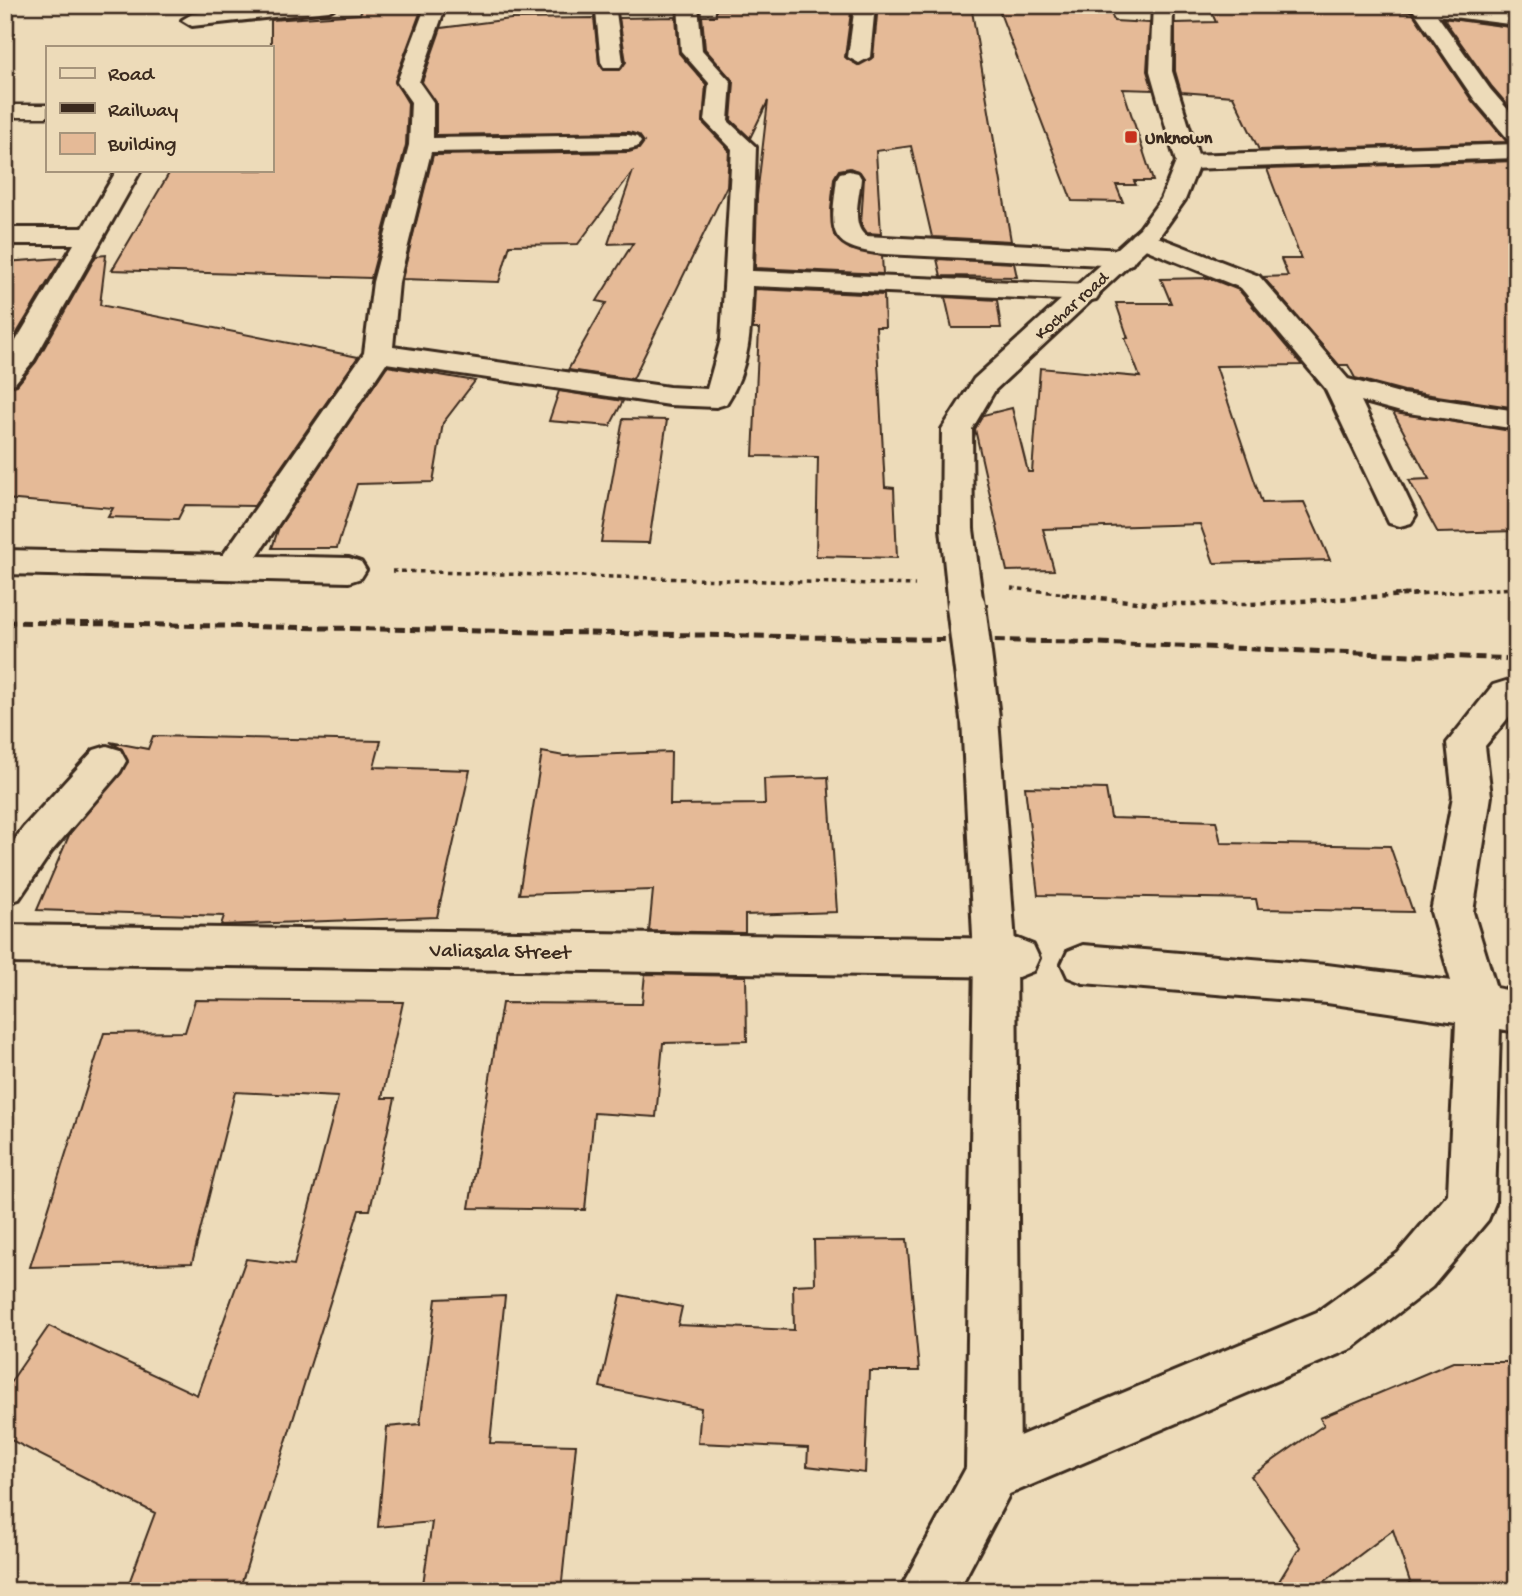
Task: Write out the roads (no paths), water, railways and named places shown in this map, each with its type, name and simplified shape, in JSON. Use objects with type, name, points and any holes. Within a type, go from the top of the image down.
[{"type":"street","points":[[191,21],[329,5]]},
{"type":"street","points":[[231,569],[378,353],[386,282],[421,145],[422,102],[408,82],[436,5]]},
{"type":"street","points":[[547,5],[606,6],[612,62]]},
{"type":"street","points":[[378,353],[637,392],[716,398],[726,387],[731,365],[739,278],[744,147],[720,130],[715,122],[720,82],[692,51],[688,5]]},
{"type":"street","points":[[859,57],[865,5]]},
{"type":"street","points":[[1163,5],[1161,71],[1188,162],[1517,151]]},
{"type":"street","points":[[1421,8],[1517,19]]},
{"type":"street","points":[[1421,8],[1482,94],[1517,135]]},
{"type":"street","points":[[421,145],[629,142]]},
{"type":"street","name":"Kochar road","points":[[993,1474],[1006,957],[957,529],[957,429],[984,385],[1133,248],[1173,200],[1188,162]]},
{"type":"street","points":[[5,377],[20,360],[128,172]]},
{"type":"street","points":[[849,178],[845,222],[848,233],[855,241],[885,246],[1133,248],[1216,266],[1250,282],[1338,385],[1365,436],[1399,515]]},
{"type":"street","points":[[5,236],[90,236]]},
{"type":"street","points":[[739,278],[1087,293]]},
{"type":"street","points":[[1338,385],[1402,403],[1517,420]]},
{"type":"street","points":[[5,562],[349,570]]},
{"type":"street","points":[[927,1591],[993,1474],[1335,1330],[1415,1270],[1471,1203],[1498,1008],[1452,912],[1472,796],[1466,743],[1506,695]]},
{"type":"street","points":[[5,887],[37,840],[107,761]]},
{"type":"street","name":"Valiasala Street","points":[[5,944],[1006,957]]},
{"type":"street","points":[[1083,964],[1327,984],[1498,1008]]},
{"type":"lane","points":[[5,111],[46,111]]},
{"type":"railway","points":[[5,622],[1072,642],[1517,659]]},
{"type":"place","name":"Unknown","points":[[1131,137]]}]
